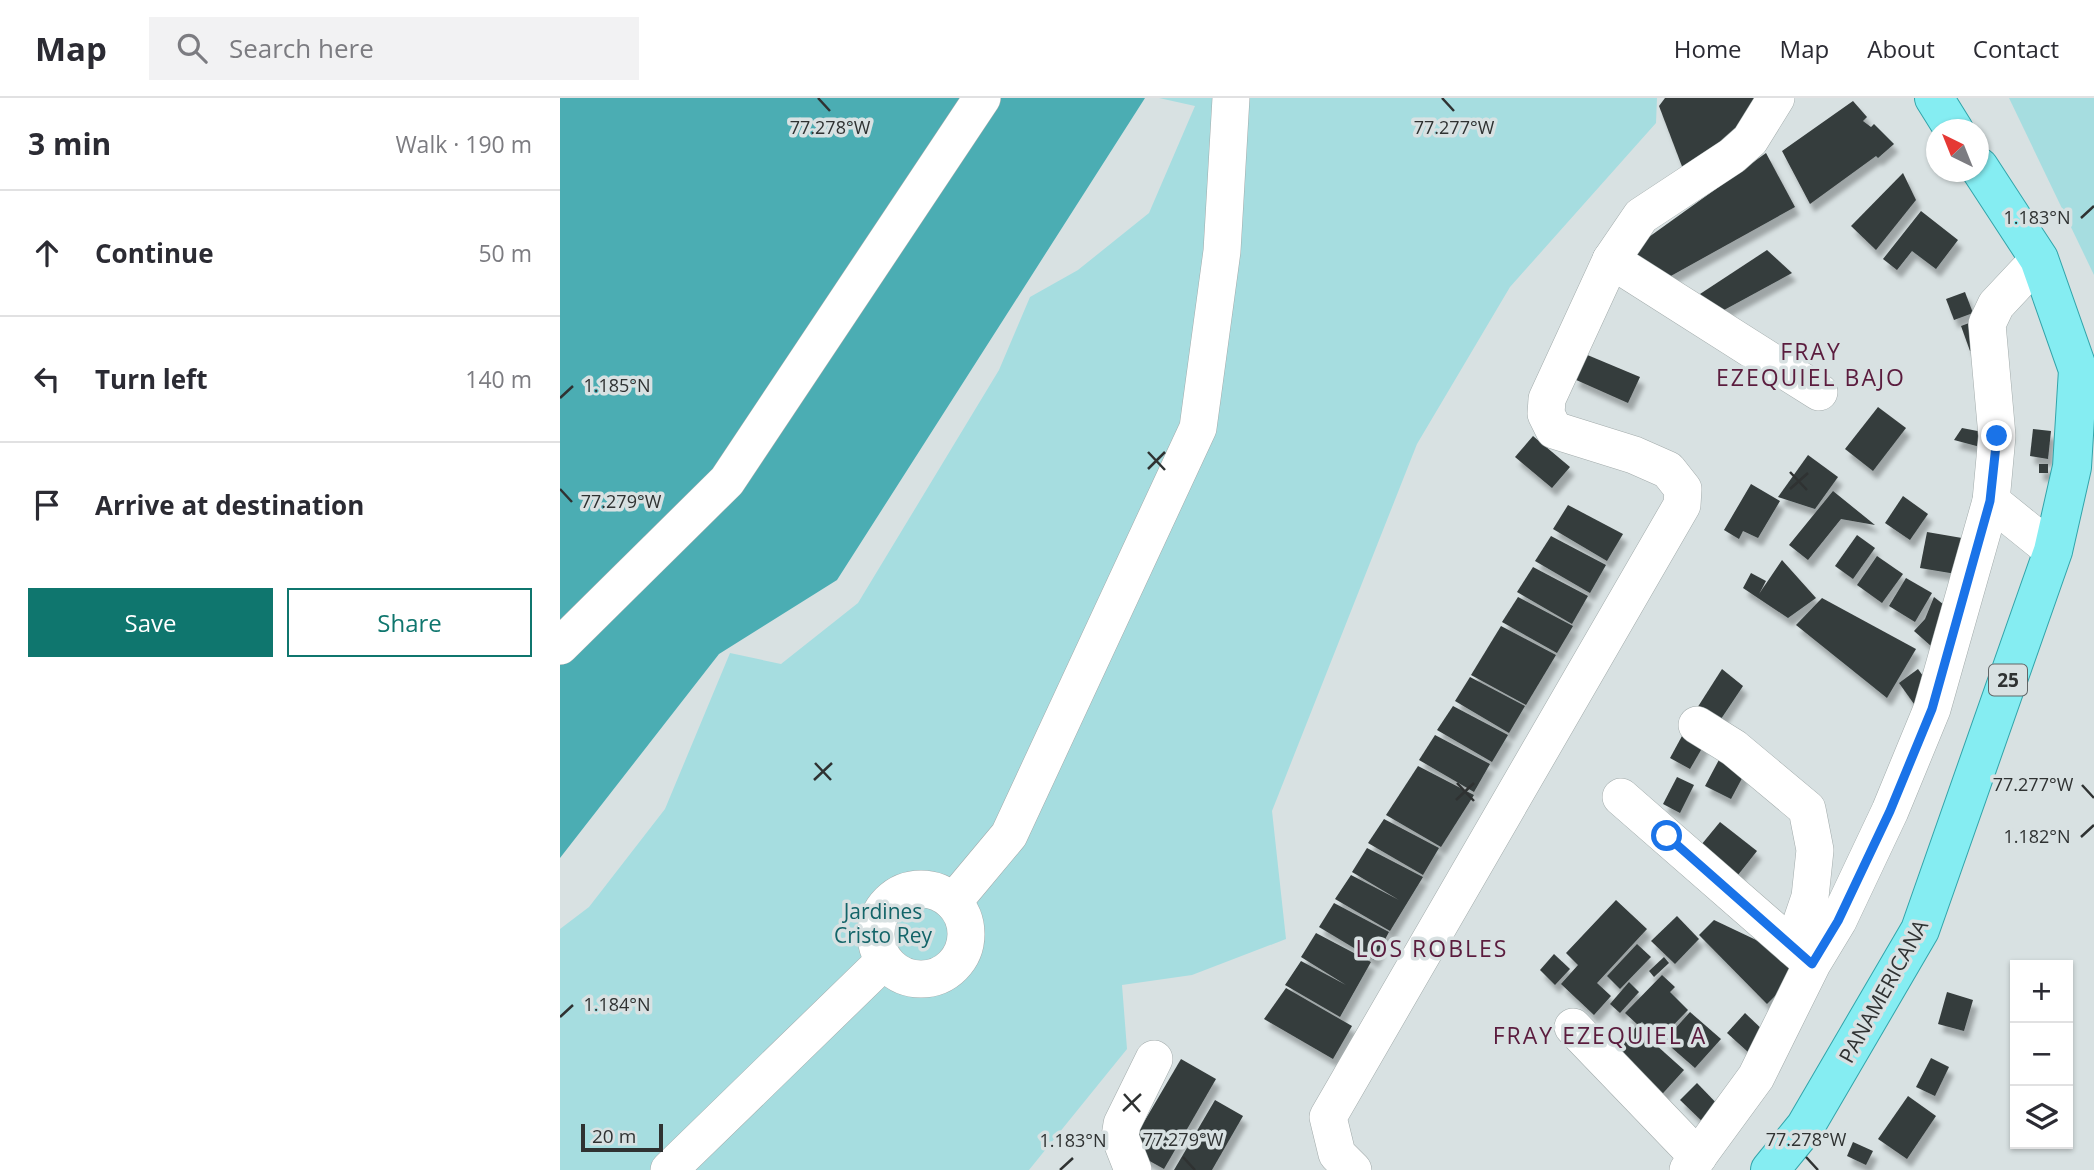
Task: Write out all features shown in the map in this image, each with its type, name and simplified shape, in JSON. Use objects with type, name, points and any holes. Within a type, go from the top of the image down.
[{"type":"main road","points":[[1934,98],[1947,119]]},
{"type":"main road","name":"PANAMERICANA","points":[[1770,1170],[1805,1127],[1920,930],[2053,551],[2073,467],[2078,370],[2039,259],[1989,182]]},
{"type":"street","points":[[560,646],[727,481],[982,98]]},
{"type":"street","points":[[953,902],[1009,835],[1198,428],[1222,251],[1231,98]]},
{"type":"street","points":[[1353,1170],[1337,1154],[1328,1117],[1682,505],[1683,489],[1668,470],[1634,455],[1554,430],[1546,414],[1546,399],[1611,260],[1641,216],[1732,156],[1750,140],[1776,98]]},
{"type":"street","points":[[1803,956],[1838,921],[1890,811],[1932,709],[1990,501],[1997,436],[1987,324],[1996,305],[2039,259]]},
{"type":"street","points":[[1611,260],[1819,392]]},
{"type":"street","points":[[1990,501],[2053,551]]},
{"type":"street","points":[[1573,1027],[1693,1163],[1756,1076],[1803,956],[1815,850],[1807,809],[1734,748],[1697,725]]},
{"type":"street","points":[[1621,797],[1803,956]]},
{"type":"street","points":[[914,889],[935,890],[953,902],[962,914],[966,939],[961,955],[952,967],[931,978],[915,979],[900,975],[884,961],[877,948],[875,928],[887,903],[914,889]]},
{"type":"street","points":[[669,1170],[884,961]]},
{"type":"street","points":[[1133,1170],[1120,1137],[1122,1124],[1154,1059]]},
{"type":"green space","name":"Jardines Cristo Rey","points":[[1159,98],[1657,98],[1656,123],[1510,287],[1417,444],[1272,811],[1286,939],[1192,975],[1122,985],[1127,1049],[1029,1170],[560,1170],[560,929],[589,907],[665,809],[730,653],[781,664],[858,603],[999,370],[1030,297],[1078,270],[1149,213],[1195,106]]},
{"type":"green space","points":[[2009,98],[2094,98],[2094,275]]},
{"type":"shaded area","points":[[560,98],[1145,98],[837,580],[719,654],[560,858]]},
{"type":"building","points":[[1665,98],[1771,98],[1750,128],[1683,169],[1659,106]]},
{"type":"building","points":[[1853,101],[1867,117],[1863,121],[1871,127],[1874,124],[1894,144],[1810,204],[1782,151]]},
{"type":"building","points":[[1766,153],[1795,207],[1669,277],[1628,252]]},
{"type":"building","points":[[1903,173],[1916,200],[1876,250],[1851,226]]},
{"type":"building","points":[[1921,211],[1958,240],[1936,269],[1912,251],[1897,270],[1883,259]]},
{"type":"building","points":[[1767,250],[1792,273],[1713,316],[1700,294]]},
{"type":"building","points":[[1965,292],[1973,313],[1954,320],[1946,299]]},
{"type":"building","points":[[1977,320],[1986,345],[1970,351],[1961,326]]},
{"type":"building","points":[[1585,354],[1640,377],[1628,403],[1574,379]]},
{"type":"building","points":[[1878,407],[1906,428],[1873,471],[1845,449]]},
{"type":"building","points":[[1962,428],[1988,433],[1984,448],[1954,440]]},
{"type":"building","points":[[2033,429],[2051,431],[2048,459],[2030,456]]},
{"type":"building","points":[[1533,436],[1570,467],[1552,488],[1515,457]]},
{"type":"building","points":[[1808,455],[1838,477],[1815,509],[1778,497]]},
{"type":"building","points":[[2039,464],[2048,464],[2048,473],[2039,473]]},
{"type":"building","points":[[1751,484],[1780,501],[1758,538],[1743,531],[1739,539],[1724,530]]},
{"type":"building","points":[[1833,491],[1875,525],[1841,519],[1808,560],[1789,545]]},
{"type":"building","points":[[1903,496],[1928,514],[1910,540],[1885,523]]},
{"type":"building","points":[[1568,505],[1623,534],[1607,561],[1553,529]]},
{"type":"building","points":[[1927,532],[1962,538],[1956,574],[1920,568]]},
{"type":"building","points":[[1857,535],[1875,548],[1853,579],[1835,566]]},
{"type":"building","points":[[1551,536],[1606,565],[1590,593],[1535,561]]},
{"type":"building","points":[[1877,556],[1903,574],[1882,603],[1857,585]]},
{"type":"building","points":[[1782,560],[1816,598],[1788,618],[1743,588],[1751,573],[1766,581],[1759,594]]},
{"type":"building","points":[[1533,567],[1588,596],[1572,624],[1517,592]]},
{"type":"building","points":[[1906,578],[1932,593],[1915,622],[1889,606]]},
{"type":"building","points":[[1518,597],[1573,626],[1557,653],[1502,622]]},
{"type":"building","points":[[1934,597],[1957,615],[1931,646],[1914,631],[1925,619]]},
{"type":"building","points":[[1822,598],[1916,649],[1887,698],[1796,625]]},
{"type":"building","points":[[1501,626],[1556,655],[1526,705],[1471,675]]},
{"type":"building","points":[[1722,669],[1743,686],[1713,731],[1692,716]]},
{"type":"building","points":[[1918,669],[1933,690],[1914,704],[1899,683]]},
{"type":"building","points":[[1470,677],[1525,706],[1509,733],[1455,701]]},
{"type":"building","points":[[1453,706],[1508,735],[1492,762],[1437,730]]},
{"type":"building","points":[[1688,725],[1708,738],[1690,769],[1670,758]]},
{"type":"building","points":[[1435,735],[1490,764],[1474,792],[1419,760]]},
{"type":"building","points":[[1722,754],[1748,767],[1731,799],[1705,786]]},
{"type":"building","points":[[1418,766],[1474,795],[1441,847],[1386,815]]},
{"type":"building","points":[[1677,777],[1694,785],[1680,813],[1663,804]]},
{"type":"building","points":[[1384,819],[1439,848],[1423,875],[1368,843]]},
{"type":"building","points":[[1720,822],[1757,851],[1730,885],[1692,856]]},
{"type":"building","points":[[1367,848],[1423,877],[1390,931],[1335,899],[1351,875],[1399,900],[1352,872]]},
{"type":"building","points":[[1616,900],[1647,929],[1597,983],[1611,996],[1594,1015],[1561,984],[1578,965],[1566,953]]},
{"type":"building","points":[[1334,903],[1389,932],[1374,960],[1319,927]]},
{"type":"building","points":[[1677,916],[1699,939],[1675,964],[1651,941]]},
{"type":"building","points":[[1714,920],[1773,948],[1798,973],[1767,1004],[1699,935]]},
{"type":"building","points":[[1316,933],[1371,962],[1340,1017],[1285,985],[1301,961],[1346,985],[1301,957]]},
{"type":"building","points":[[1637,944],[1651,957],[1620,989],[1607,976]]},
{"type":"building","points":[[1554,954],[1570,969],[1555,985],[1540,970]]},
{"type":"building","points":[[1664,957],[1669,963],[1654,977],[1649,971]]},
{"type":"building","points":[[1662,975],[1675,987],[1670,992],[1688,1010],[1660,1039],[1642,1022],[1638,1025],[1625,1013]]},
{"type":"building","points":[[1629,982],[1639,992],[1620,1013],[1610,1004]]},
{"type":"building","points":[[1286,988],[1352,1026],[1333,1059],[1264,1019]]},
{"type":"building","points":[[1947,992],[1973,1000],[1964,1031],[1938,1024]]},
{"type":"building","points":[[1690,1012],[1721,1039],[1695,1068],[1664,1041]]},
{"type":"building","points":[[1745,1013],[1766,1033],[1748,1052],[1727,1033]]},
{"type":"building","points":[[1636,1027],[1684,1070],[1655,1102],[1608,1059]]},
{"type":"building","points":[[1931,1058],[1949,1067],[1935,1096],[1916,1087]]},
{"type":"building","points":[[1181,1059],[1216,1079],[1164,1169],[1128,1149]]},
{"type":"building","points":[[1697,1083],[1724,1111],[1708,1127],[1680,1100]]},
{"type":"building","points":[[1908,1096],[1936,1116],[1907,1159],[1878,1139]]},
{"type":"building","points":[[1215,1100],[1243,1116],[1212,1170],[1174,1170]]},
{"type":"building","points":[[1853,1142],[1873,1151],[1866,1165],[1847,1156]]},
{"type":"district","name":"FRAY EZEQUIEL BAJO","points":[[1811,364]]},
{"type":"district","name":"LOS ROBLES","points":[[1432,948]]},
{"type":"district","name":"FRAY EZEQUIEL A","points":[[1600,1035]]},
{"type":"route","points":[[1667,836],[1812,964],[1838,921],[1890,811],[1932,709],[1990,501],[1997,436]]}]
